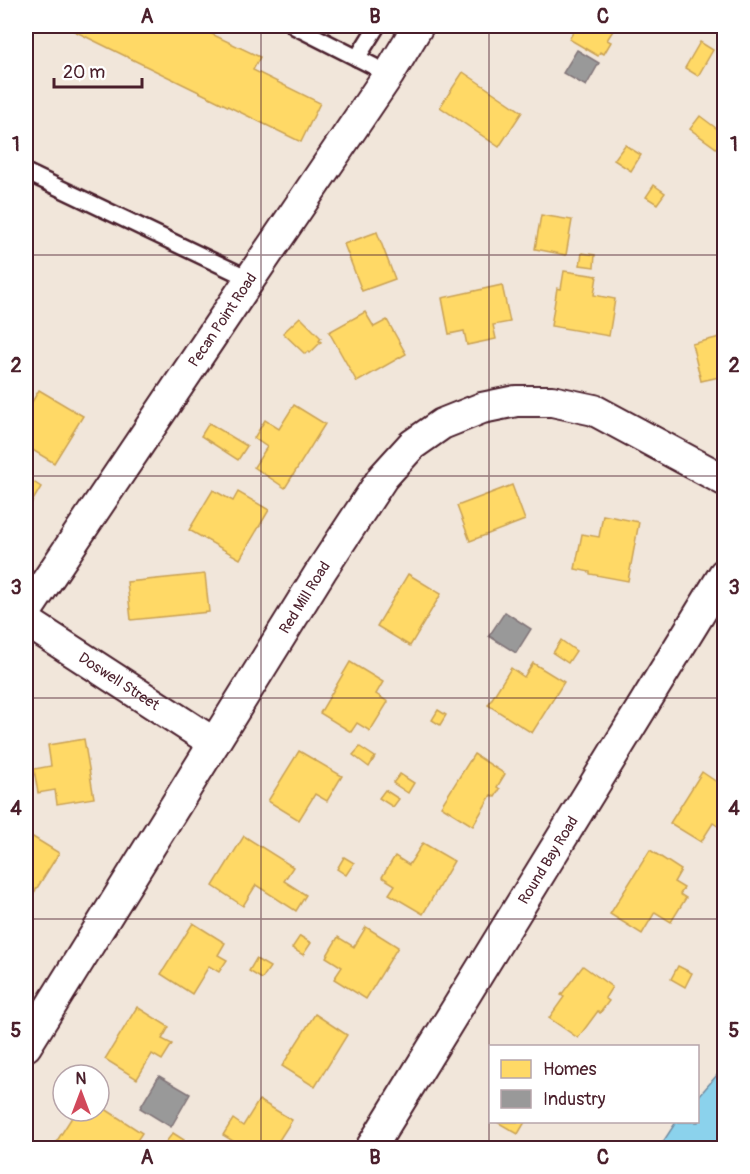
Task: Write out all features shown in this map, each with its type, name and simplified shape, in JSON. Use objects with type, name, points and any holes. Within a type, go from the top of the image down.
[{"type":"street","name":"Pecan Point Road","points":[[26,612],[389,74],[418,26]]},
{"type":"street","name":"Red Mill Road","points":[[26,1046],[321,571],[383,477],[412,445],[442,424],[482,408],[516,401],[552,401],[594,410],[724,480]]},
{"type":"street","name":"Round Bay Road","points":[[371,1149],[724,574]]},
{"type":"street","name":"Doswell Street","points":[[26,621],[214,743]]},
{"type":"lane","points":[[294,26],[389,74]]},
{"type":"lane","points":[[357,58],[377,26]]},
{"type":"lane","points":[[26,172],[250,279]]},
{"type":"water","points":[[724,1067],[724,1148],[659,1148],[675,1123],[699,1123],[699,1096]]},
{"type":"building: Homes","points":[[64,26],[195,26],[260,57],[253,70],[320,103],[301,142]]},
{"type":"building: Homes","points":[[577,26],[616,26],[607,40],[611,42],[604,54],[600,52],[598,56],[569,39]]},
{"type":"building: Homes","points":[[700,42],[713,50],[698,76],[685,68]]},
{"type":"building: Homes","points":[[463,72],[522,112],[499,147],[440,107]]},
{"type":"building: Homes","points":[[700,116],[724,134],[723,153],[690,129]]},
{"type":"building: Homes","points":[[625,145],[641,155],[631,171],[614,160]]},
{"type":"building: Homes","points":[[654,185],[665,193],[657,204],[646,197]]},
{"type":"building: Homes","points":[[541,215],[572,220],[566,255],[535,249]]},
{"type":"building: Homes","points":[[377,232],[395,279],[362,291],[344,244]]},
{"type":"building: Homes","points":[[582,253],[595,255],[594,267],[580,265]]},
{"type":"building: Homes","points":[[564,271],[597,276],[594,295],[615,299],[609,336],[551,326],[557,288],[561,289]]},
{"type":"building: Homes","points":[[502,285],[510,322],[493,325],[496,339],[467,345],[464,331],[449,334],[442,298]]},
{"type":"building: Homes","points":[[365,312],[374,327],[387,320],[406,354],[357,382],[329,332]]},
{"type":"building: Homes","points":[[300,317],[321,338],[319,341],[321,342],[310,353],[308,351],[305,354],[283,333]]},
{"type":"building: Homes","points":[[724,336],[724,376],[701,381],[692,344]]},
{"type":"building: Homes","points":[[39,390],[83,416],[54,463],[26,446],[26,412]]},
{"type":"building: Homes","points":[[294,405],[325,424],[285,488],[254,467],[267,447],[254,438],[265,420],[279,429]]},
{"type":"building: Homes","points":[[209,423],[247,446],[238,460],[201,436]]},
{"type":"building: Homes","points":[[26,477],[41,487],[26,512]]},
{"type":"building: Homes","points":[[512,485],[525,520],[470,541],[457,506]]},
{"type":"building: Homes","points":[[213,490],[233,501],[238,492],[269,510],[240,559],[189,530]]},
{"type":"building: Homes","points":[[603,515],[639,522],[628,581],[575,569],[582,534],[599,537]]},
{"type":"building: Homes","points":[[205,574],[209,612],[131,620],[127,582]]},
{"type":"building: Homes","points":[[408,574],[441,594],[410,646],[377,626]]},
{"type":"building: Homes","points":[[561,640],[576,651],[568,663],[553,653]]},
{"type":"building: Homes","points":[[350,662],[383,682],[376,694],[388,702],[370,731],[357,723],[351,732],[320,713]]},
{"type":"building: Homes","points":[[533,663],[564,682],[532,733],[488,705],[511,668],[524,677]]},
{"type":"building: Homes","points":[[438,710],[446,715],[440,725],[432,720]]},
{"type":"building: Homes","points":[[84,739],[94,798],[57,804],[55,790],[38,793],[34,769],[51,766],[48,745]]},
{"type":"building: Homes","points":[[360,747],[375,757],[369,767],[353,755]]},
{"type":"building: Homes","points":[[299,751],[342,776],[327,801],[315,794],[299,820],[268,801]]},
{"type":"building: Homes","points":[[474,754],[505,774],[497,787],[500,789],[495,797],[491,795],[473,826],[441,806]]},
{"type":"building: Homes","points":[[702,772],[724,787],[722,809],[724,817],[719,827],[713,823],[701,842],[670,823]]},
{"type":"building: Homes","points":[[400,774],[414,783],[408,793],[393,783]]},
{"type":"building: Homes","points":[[385,790],[399,799],[393,807],[379,798]]},
{"type":"building: Homes","points":[[28,834],[59,853],[27,904],[26,838]]},
{"type":"building: Homes","points":[[244,836],[293,867],[284,881],[306,895],[296,911],[256,885],[243,906],[213,886]]},
{"type":"building: Homes","points":[[423,843],[454,861],[423,914],[389,894],[395,885],[382,877],[395,856],[409,865]]},
{"type":"building: Homes","points":[[650,850],[681,870],[674,882],[684,888],[680,894],[686,898],[671,922],[655,912],[642,934],[610,914]]},
{"type":"building: Homes","points":[[344,857],[354,863],[346,875],[337,869]]},
{"type":"building: Homes","points":[[193,923],[225,943],[218,955],[227,960],[219,972],[209,966],[192,994],[161,974]]},
{"type":"building: Homes","points":[[366,927],[398,947],[366,999],[334,979],[342,967],[326,957],[338,937],[354,947]]},
{"type":"building: Homes","points":[[300,936],[311,943],[303,955],[292,948]]},
{"type":"building: Homes","points":[[256,959],[270,967],[262,979],[249,971]]},
{"type":"building: Homes","points":[[583,966],[612,987],[605,998],[609,1001],[600,1013],[598,1011],[578,1038],[549,1018],[564,997],[561,995]]},
{"type":"building: Homes","points":[[678,966],[692,973],[685,987],[671,979]]},
{"type":"building: Homes","points":[[137,1007],[169,1027],[162,1039],[172,1044],[162,1060],[152,1054],[137,1079],[105,1059]]},
{"type":"building: Homes","points":[[315,1014],[347,1035],[315,1087],[282,1066]]},
{"type":"building: Homes","points":[[259,1100],[292,1120],[274,1148],[229,1148],[233,1141],[223,1135],[233,1119],[243,1126]]},
{"type":"building: Homes","points":[[111,1113],[142,1133],[132,1148],[53,1147],[68,1123],[111,1123]]},
{"type":"building: Homes","points":[[499,1123],[524,1123],[518,1134]]},
{"type":"building: Homes","points":[[173,1133],[184,1140],[178,1148],[172,1148],[165,1143]]},
{"type":"building: Industry","points":[[577,50],[599,63],[586,86],[563,73]]},
{"type":"building: Industry","points":[[505,612],[531,629],[516,653],[489,636]]},
{"type":"building: Industry","points":[[159,1076],[190,1094],[171,1127],[140,1108]]}]
